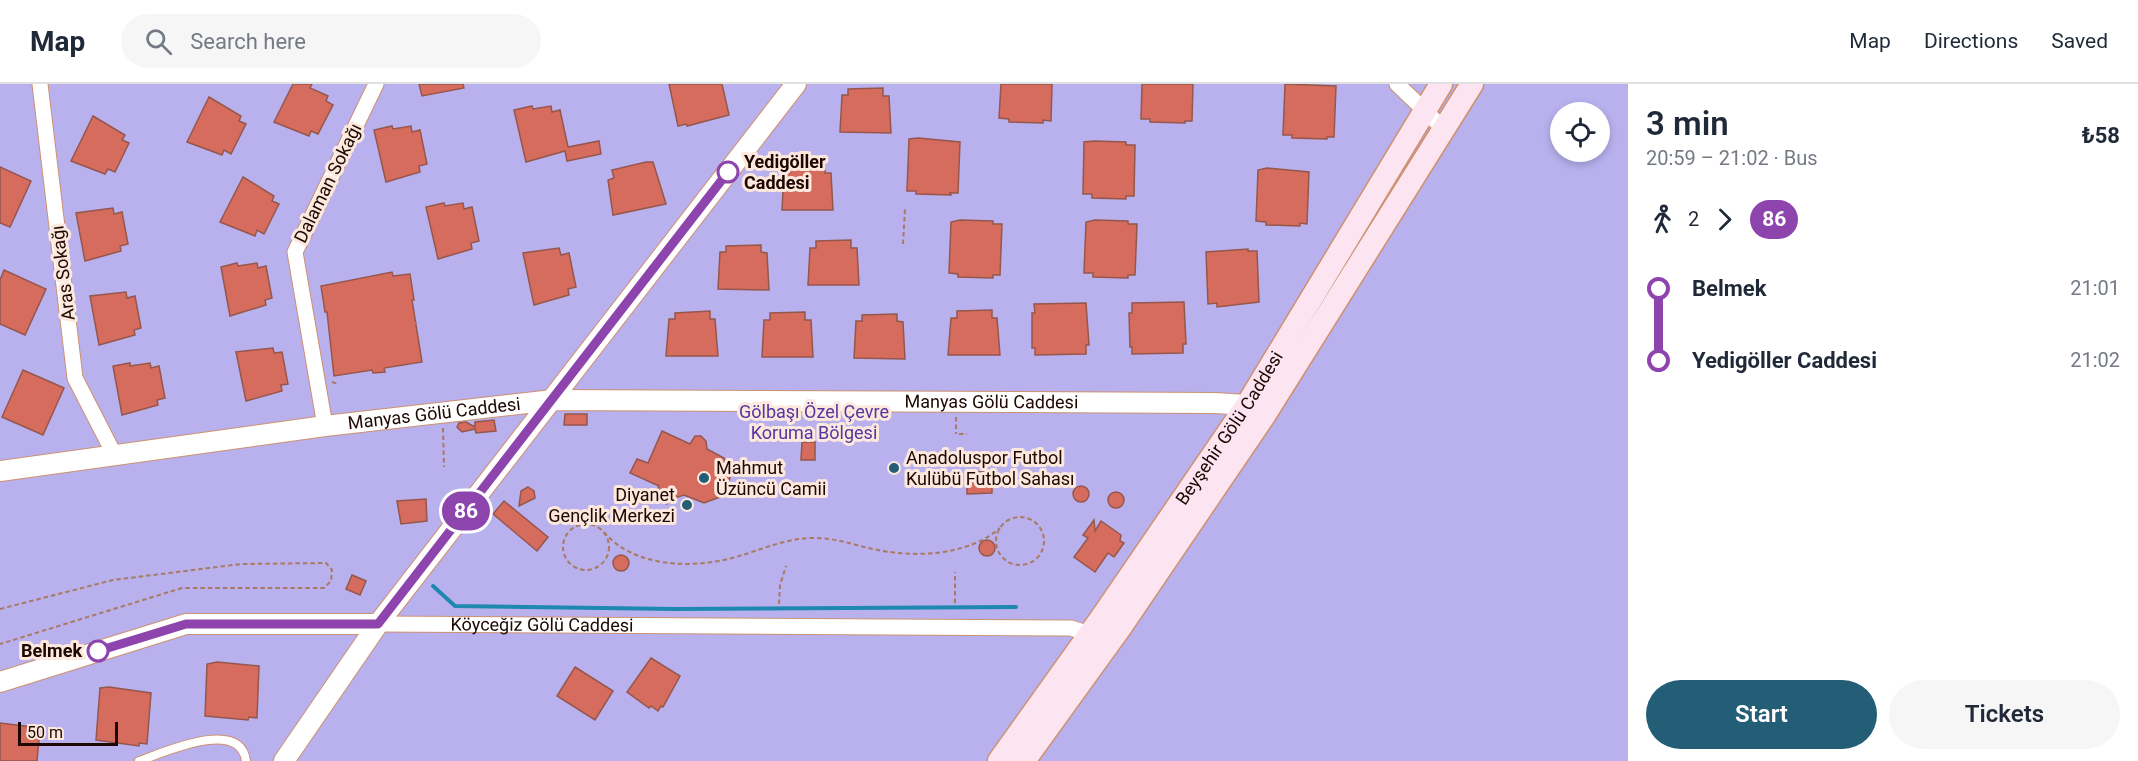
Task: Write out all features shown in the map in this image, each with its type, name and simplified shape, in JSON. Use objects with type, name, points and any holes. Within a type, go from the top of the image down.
[{"type":"main road","name":"Beyşehir Gölü Caddesi","points":[[999,761],[1098,637],[1255,410],[1441,84]]},
{"type":"main road","points":[[1255,410],[1472,84]]},
{"type":"main road","points":[[1024,761],[1098,637]]},
{"type":"street","name":"Aras Sokağı","points":[[40,84],[75,378],[114,454]]},
{"type":"street","name":"Dalaman Sokağı","points":[[325,426],[295,252],[376,84]]},
{"type":"street","points":[[284,761],[378,624],[796,84]]},
{"type":"street","points":[[1397,84],[1444,129]]},
{"type":"street","name":"Manyas Gölü Caddesi","points":[[0,471],[325,426],[553,400],[1255,410]]},
{"type":"street","name":"Köyceğiz Gölü Caddesi","points":[[0,682],[186,624],[1071,628],[1098,637]]},
{"type":"lane","points":[[139,761],[217,738],[238,747],[245,753],[246,761]]},
{"type":"path","points":[[903,244],[905,209]]},
{"type":"path","points":[[956,414],[958,434],[967,434]]},
{"type":"path","points":[[443,422],[444,467]]},
{"type":"path","points":[[604,532],[609,544],[609,552],[600,565],[586,570],[572,565],[567,559],[564,544],[574,528],[586,524],[604,532],[619,548],[633,554],[664,561],[697,563],[731,558],[779,542],[810,538],[843,540],[895,553],[929,554],[960,548],[992,534],[1000,528],[1014,518],[1030,519],[1042,530],[1044,538],[1041,554],[1036,560],[1022,566],[1007,562],[1001,557],[996,543],[1000,528]]},
{"type":"path","points":[[0,609],[113,580],[241,564],[326,563],[332,573],[331,581],[324,588],[178,588],[0,644]]},
{"type":"path","points":[[779,604],[780,585],[786,566]]},
{"type":"path","points":[[954,603],[955,572]]},
{"type":"green space","name":"Gölbaşı Özel Çevre Koruma Bölgesi","points":[[0,84],[1628,84],[1628,761],[0,761]]},
{"type":"building","points":[[293,84],[312,84],[310,88],[328,96],[326,101],[333,105],[318,134],[311,131],[309,136],[274,122]]},
{"type":"building","points":[[419,84],[463,84],[464,88],[422,96]]},
{"type":"building","points":[[669,84],[722,84],[729,115],[687,126],[686,124],[678,126]]},
{"type":"building","points":[[1001,84],[1052,84],[1051,121],[1043,120],[1043,123],[1009,122],[1009,119],[999,118]]},
{"type":"building","points":[[1142,84],[1193,84],[1192,121],[1185,121],[1185,123],[1150,122],[1150,119],[1141,119]]},
{"type":"building","points":[[1285,84],[1336,86],[1334,137],[1327,137],[1327,139],[1292,138],[1292,135],[1283,135]]},
{"type":"building","points":[[883,88],[883,96],[889,96],[891,133],[840,132],[842,95],[848,95],[848,89]]},
{"type":"building","points":[[209,97],[241,116],[239,121],[246,124],[231,154],[224,150],[222,155],[187,142]]},
{"type":"building","points":[[532,106],[533,109],[551,106],[552,112],[560,110],[568,147],[599,141],[601,154],[567,161],[565,151],[526,162],[514,110]]},
{"type":"building","points":[[93,116],[125,135],[122,140],[129,143],[115,172],[108,169],[105,174],[71,161]]},
{"type":"building","points":[[392,126],[393,129],[411,126],[412,132],[420,130],[427,164],[419,166],[420,172],[386,182],[374,130]]},
{"type":"building","points":[[909,139],[960,142],[958,193],[950,193],[951,195],[916,194],[916,191],[907,191]]},
{"type":"building","points":[[1084,142],[1126,142],[1126,145],[1135,145],[1134,196],[1126,196],[1126,199],[1092,198],[1092,194],[1083,194]]},
{"type":"building","points":[[653,162],[666,204],[613,215],[608,180],[614,178],[612,170]]},
{"type":"building","points":[[825,165],[825,173],[831,173],[833,210],[782,210],[784,173],[790,173],[790,166]]},
{"type":"building","points":[[0,167],[31,181],[10,227],[0,223]]},
{"type":"building","points":[[1267,168],[1309,172],[1307,224],[1300,223],[1300,226],[1266,225],[1266,222],[1256,221],[1258,170]]},
{"type":"building","points":[[243,177],[274,196],[272,201],[279,204],[264,234],[257,230],[255,236],[220,222]]},
{"type":"building","points":[[444,203],[445,206],[463,203],[464,209],[472,207],[479,241],[471,243],[472,249],[438,259],[426,207]]},
{"type":"building","points":[[113,208],[114,214],[122,212],[128,244],[120,246],[121,251],[85,261],[76,213]]},
{"type":"building","points":[[993,221],[993,224],[1002,224],[1000,275],[993,275],[993,278],[958,277],[958,274],[949,273],[951,222]]},
{"type":"building","points":[[1128,221],[1128,224],[1137,224],[1135,275],[1128,275],[1128,278],[1093,277],[1093,273],[1084,273],[1086,222]]},
{"type":"building","points":[[851,240],[851,248],[857,248],[859,285],[808,285],[810,248],[816,248],[816,241]]},
{"type":"building","points":[[761,245],[761,252],[767,253],[769,290],[718,289],[720,252],[726,252],[726,246]]},
{"type":"building","points":[[559,248],[561,255],[569,253],[576,287],[568,289],[569,295],[534,305],[523,253]]},
{"type":"building","points":[[1248,249],[1248,251],[1257,251],[1259,302],[1217,307],[1217,303],[1208,304],[1206,252]]},
{"type":"building","points":[[237,263],[238,266],[257,263],[258,268],[266,266],[272,298],[265,300],[266,305],[230,316],[221,267]]},
{"type":"building","points":[[4,270],[46,289],[25,335],[0,324],[0,280]]},
{"type":"building","points":[[392,272],[393,276],[410,274],[422,362],[384,368],[385,372],[373,373],[372,370],[334,376],[327,312],[325,312],[321,286]]},
{"type":"building","points":[[126,292],[127,298],[135,296],[141,328],[134,330],[135,335],[99,345],[90,296]]},
{"type":"building","points":[[1184,302],[1186,344],[1183,344],[1183,353],[1132,354],[1129,313],[1132,313],[1132,303]]},
{"type":"building","points":[[1086,303],[1089,345],[1086,345],[1086,354],[1035,355],[1035,348],[1032,348],[1034,304]]},
{"type":"building","points":[[992,310],[992,318],[997,318],[1000,355],[948,355],[951,318],[957,318],[957,311]]},
{"type":"building","points":[[710,311],[710,319],[715,319],[718,356],[666,356],[669,319],[675,319],[675,313]]},
{"type":"building","points":[[805,312],[805,320],[811,320],[813,357],[762,357],[764,320],[770,320],[770,313]]},
{"type":"building","points":[[897,314],[897,321],[903,322],[905,359],[854,358],[856,321],[862,321],[862,315]]},
{"type":"building","points":[[273,348],[274,353],[282,352],[288,384],[281,385],[282,391],[246,401],[236,352]]},
{"type":"building","points":[[130,363],[130,366],[150,363],[151,368],[159,366],[165,398],[157,400],[158,405],[122,415],[113,366]]},
{"type":"building","points":[[23,370],[64,388],[43,435],[2,417]]},
{"type":"building","points":[[565,414],[587,414],[587,425],[564,425]]},
{"type":"building","points":[[494,420],[496,431],[476,433],[475,429],[462,432],[457,427],[459,423],[466,422],[475,427],[475,422]]},
{"type":"building","points":[[662,431],[690,444],[695,436],[701,436],[706,441],[707,449],[724,458],[731,474],[726,491],[720,497],[704,503],[684,495],[668,500],[667,504],[654,498],[659,486],[630,473],[637,459],[648,463]]},
{"type":"building","points":[[802,442],[815,442],[815,460],[801,460]]},
{"type":"building","points":[[967,472],[992,472],[992,493],[967,494]]},
{"type":"building","points":[[1081,486],[1087,488],[1089,494],[1087,500],[1081,502],[1075,500],[1073,494],[1075,488]]},
{"type":"building","points":[[528,487],[534,491],[535,498],[519,506],[521,491]]},
{"type":"building","points":[[1116,492],[1124,500],[1116,508],[1108,500]]},
{"type":"building","points":[[426,499],[427,521],[401,524],[397,501]]},
{"type":"building","points":[[504,501],[548,537],[537,551],[493,514]]},
{"type":"building","points":[[1094,520],[1095,531],[1101,521],[1121,535],[1120,541],[1124,543],[1114,557],[1108,553],[1095,572],[1074,557],[1088,538],[1083,535]]},
{"type":"building","points":[[987,540],[993,542],[995,548],[993,554],[987,556],[981,554],[979,548],[981,542]]},
{"type":"building","points":[[621,555],[627,557],[629,563],[627,569],[621,571],[615,569],[613,563],[615,557]]},
{"type":"building","points":[[352,575],[366,581],[360,595],[346,589]]},
{"type":"building","points":[[651,658],[680,676],[663,707],[661,706],[658,711],[651,706],[649,708],[627,692]]},
{"type":"building","points":[[217,662],[259,666],[257,718],[249,717],[248,720],[205,716],[207,664]]},
{"type":"building","points":[[575,667],[613,691],[595,720],[557,696]]},
{"type":"building","points":[[109,687],[151,693],[147,744],[139,743],[139,746],[96,740],[100,688]]},
{"type":"building","points":[[0,723],[40,728],[37,761],[0,761]]},
{"type":"waterway","points":[[433,586],[455,606],[676,609],[1016,607]]},
{"type":"bus line","name":"86","points":[[98,651],[186,624],[348,626],[378,624],[728,172]]},
{"type":"place","name":"Yedigöller Caddesi","points":[[728,172]]},
{"type":"place","name":"Anadoluspor Futbol Kulübü Futbol Sahası","points":[[894,468]]},
{"type":"place","name":"Mahmut Üzüncü Camii","points":[[704,478]]},
{"type":"place","name":"Diyanet Gençlik Merkezi","points":[[687,505]]},
{"type":"place","name":"Belmek","points":[[98,651]]}]
